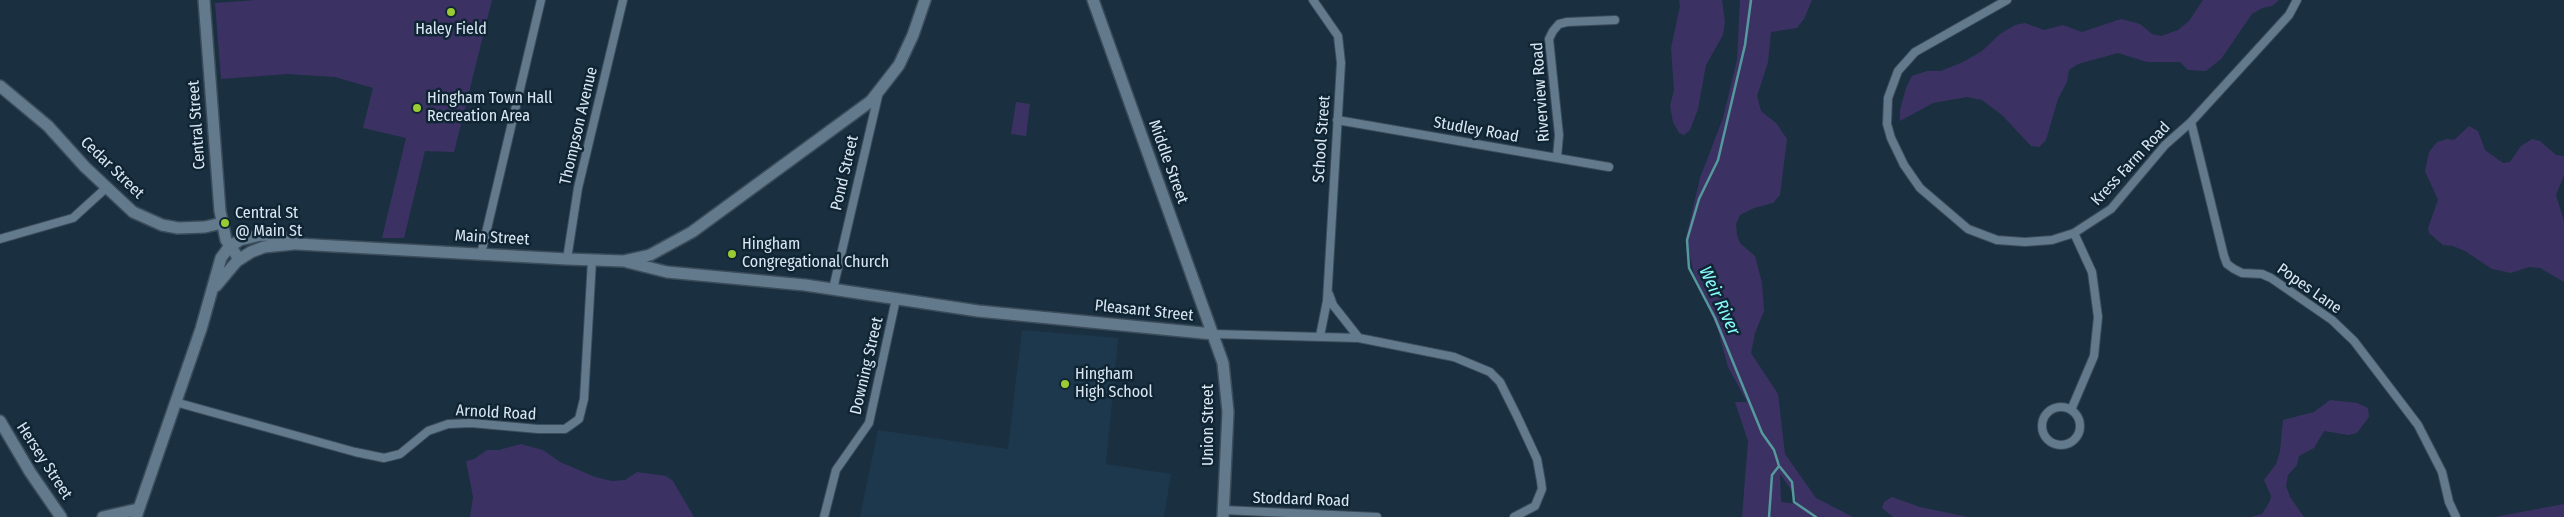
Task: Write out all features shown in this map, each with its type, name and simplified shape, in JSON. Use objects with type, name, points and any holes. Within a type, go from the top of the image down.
[{"type":"street","name":"Central Street","points":[[204,0],[222,223],[229,247]]},
{"type":"street","points":[[481,254],[541,0]]},
{"type":"street","name":"Thompson Avenue","points":[[567,259],[578,188],[623,0]]},
{"type":"street","name":"Main Street","points":[[229,247],[240,240],[261,235],[278,236],[297,244],[567,259],[623,261],[650,255],[678,241],[855,114],[878,93],[899,65],[925,0]]},
{"type":"street","name":"Middle Street","points":[[1093,0],[1213,334]]},
{"type":"street","name":"School Street","points":[[1312,0],[1333,27],[1340,43],[1342,63],[1328,289],[1320,336]]},
{"type":"street","name":"Kress Farm Road","points":[[2006,0],[1924,45],[1906,60],[1898,71],[1888,98],[1887,124],[1890,138],[1904,165],[1920,188],[1954,219],[1977,234],[1997,240],[2025,242],[2052,240],[2074,233],[2111,209],[2158,152],[2191,122]]},
{"type":"street","points":[[2191,122],[2289,15],[2297,0]]},
{"type":"street","name":"Riverview Road","points":[[1557,157],[1559,135],[1549,39],[1559,24],[1615,20]]},
{"type":"street","name":"Cedar Street","points":[[0,86],[48,126],[106,188],[133,212],[162,224],[193,228],[222,223]]},
{"type":"street","name":"Pond Street","points":[[833,289],[878,93]]},
{"type":"street","name":"Studley Road","points":[[1337,120],[1610,167]]},
{"type":"street","name":"Popes Lane","points":[[2191,122],[2227,264],[2242,272],[2257,273],[2271,278],[2332,320],[2354,341],[2409,411],[2425,437],[2442,472],[2449,502],[2456,517]]},
{"type":"street","points":[[0,239],[73,218],[106,188]]},
{"type":"street","points":[[2071,410],[2094,356],[2098,317],[2092,272],[2074,233]]},
{"type":"street","points":[[213,289],[239,259],[264,247],[297,244]]},
{"type":"street","points":[[103,517],[137,513],[222,258],[229,247],[239,259]]},
{"type":"street","name":"Arnold Road","points":[[175,402],[355,452],[384,458],[400,454],[428,431],[448,424],[471,423],[538,429],[565,429],[579,419],[584,399],[592,260]]},
{"type":"street","name":"Pleasant Street","points":[[623,261],[667,272],[833,289],[978,311],[1213,334],[1359,338],[1454,357],[1482,367],[1500,382],[1532,446],[1542,481],[1542,489],[1535,506],[1514,517]]},
{"type":"street","name":"School Street","points":[[1328,289],[1333,305],[1359,338]]},
{"type":"street","name":"Downing Street","points":[[824,517],[836,470],[870,423],[896,299]]},
{"type":"street","name":"Union Street","points":[[1213,334],[1223,363],[1228,396],[1223,514]]},
{"type":"street","points":[[2058,407],[2071,410],[2079,420],[2079,433],[2076,438],[2065,445],[2053,444],[2044,436],[2042,430],[2043,418],[2051,409],[2058,407]]},
{"type":"street","name":"Hersey Street","points":[[0,422],[30,472],[61,517]]},
{"type":"street","name":"Stoddard Road","points":[[1223,514],[1377,517]]},
{"type":"shaded area","name":"Hingham Town Hall Recreation Area","points":[[256,0],[492,0],[454,152],[425,151],[404,238],[382,238],[406,138],[363,128],[373,88],[335,77],[287,74],[221,79],[215,3]]},
{"type":"shaded area","points":[[1679,0],[1722,0],[1725,22],[1723,35],[1706,65],[1698,109],[1690,130],[1684,135],[1679,133],[1673,122],[1670,106],[1674,90],[1671,48],[1680,6]]},
{"type":"shaded area","points":[[1740,0],[1812,0],[1804,19],[1797,28],[1771,32],[1768,62],[1757,96],[1761,111],[1777,124],[1787,139],[1780,195],[1773,203],[1754,208],[1740,215],[1736,224],[1740,243],[1755,256],[1762,283],[1764,311],[1755,333],[1751,353],[1778,394],[1785,454],[1816,498],[1853,517],[1742,517],[1748,441],[1735,402],[1747,402],[1728,367],[1718,330],[1694,274],[1686,238],[1700,178],[1723,118],[1737,60]],"holes":[[[1780,474],[1793,492],[1797,504],[1781,502]]]},
{"type":"shaded area","points":[[2203,0],[2279,0],[2272,6],[2262,8],[2252,14],[2221,59],[2206,71],[2188,70],[2180,62],[2147,62],[2118,53],[2078,64],[2069,70],[2067,82],[2058,99],[2046,140],[2039,147],[2031,146],[2002,115],[1982,100],[1967,97],[1933,103],[1900,121],[1900,110],[1906,88],[1912,76],[1927,71],[1941,71],[1963,62],[1982,51],[2000,34],[2015,25],[2025,23],[2044,30],[2063,25],[2082,32],[2121,19],[2140,24],[2152,34],[2161,36],[2178,30],[2189,21]]},
{"type":"shaded area","points":[[1016,102],[1030,104],[1026,136],[1011,134]]},
{"type":"shaded area","points":[[2469,126],[2478,131],[2485,150],[2503,163],[2510,162],[2521,146],[2532,139],[2540,141],[2556,155],[2564,156],[2564,175],[2556,195],[2564,221],[2564,282],[2540,268],[2529,267],[2511,273],[2492,269],[2465,251],[2453,246],[2443,245],[2429,233],[2428,228],[2438,200],[2425,171],[2429,152],[2437,142],[2447,139],[2454,140]]},
{"type":"shaded area","name":"Hingham High School","points":[[1022,330],[1118,338],[1106,464],[1171,474],[1164,517],[860,517],[878,430],[1008,449]]},
{"type":"shaded area","points":[[2330,400],[2357,403],[2368,408],[2369,417],[2357,433],[2348,435],[2324,431],[2314,448],[2299,456],[2297,465],[2288,475],[2286,486],[2290,497],[2304,517],[2251,517],[2262,514],[2270,501],[2271,496],[2264,480],[2276,464],[2280,451],[2283,420],[2314,412]]},
{"type":"shaded area","points":[[521,444],[543,450],[560,462],[595,477],[612,481],[625,480],[637,472],[666,476],[673,481],[694,517],[470,517],[473,497],[466,461],[474,459],[487,450],[499,450]]},
{"type":"shaded area","points":[[1892,497],[1920,507],[1968,517],[1893,517],[1882,508],[1884,502]]},
{"type":"shaded area","points":[[2564,504],[2564,517],[2495,517]]},
{"type":"waterway","name":"Weir River","points":[[1751,0],[1745,45],[1718,160],[1699,199],[1687,240],[1689,268],[1715,318],[1762,433],[1774,450],[1779,466],[1772,475],[1769,517]]},
{"type":"waterway","points":[[1780,467],[1792,482],[1794,502],[1816,517]]},
{"type":"place","name":"Haley Field","points":[[451,12]]},
{"type":"place","name":"Hingham Town Hall Recreation Area","points":[[417,108]]},
{"type":"place","name":"Central St @ Main St","points":[[225,223]]},
{"type":"place","name":"Hingham Congregational Church","points":[[732,254]]},
{"type":"place","name":"Hingham High School","points":[[1065,384]]}]
